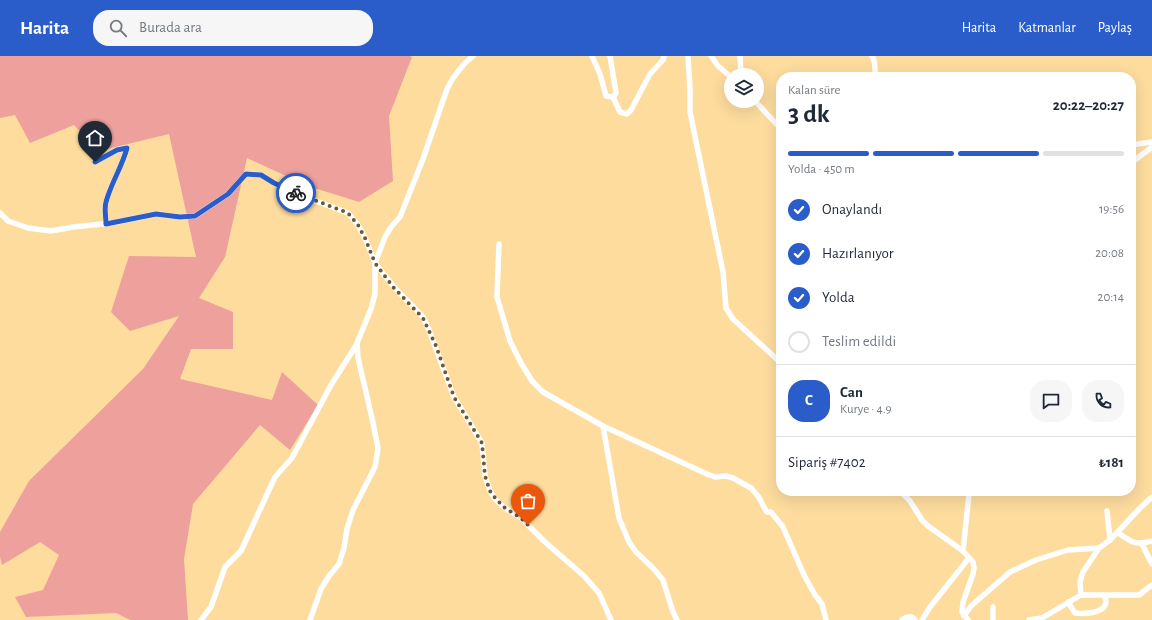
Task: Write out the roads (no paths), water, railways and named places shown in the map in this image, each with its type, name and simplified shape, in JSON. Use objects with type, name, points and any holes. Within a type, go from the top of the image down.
[{"type":"street","points":[[201,620],[211,607],[226,568],[241,551],[275,477],[292,458],[331,385],[357,343],[371,309],[374,294],[375,263],[385,237],[403,211],[447,89],[453,78],[474,56]]},
{"type":"street","points":[[592,56],[600,74],[606,96],[613,98],[620,112],[627,114],[631,110],[650,74],[663,60],[664,56]]},
{"type":"street","points":[[610,56],[616,93],[613,98]]},
{"type":"street","points":[[688,56],[690,112],[723,272],[726,308],[733,319],[776,358]]},
{"type":"street","points":[[711,56],[718,66],[724,71]]},
{"type":"street","points":[[740,56],[741,68]]},
{"type":"street","points":[[872,56],[875,64],[875,72]]},
{"type":"street","points":[[762,108],[776,124]]},
{"type":"street","points":[[1136,144],[1152,142]]},
{"type":"street","points":[[1136,159],[1152,147]]},
{"type":"street","points":[[95,162],[117,150],[127,148],[124,160],[111,186],[106,203],[106,224]]},
{"type":"street","points":[[0,213],[8,221],[28,228],[51,231],[106,224],[156,214],[180,217],[195,216],[228,194],[246,174],[254,174],[261,175],[292,192],[348,213],[358,225],[375,263],[394,288],[423,318],[429,330],[454,397],[482,443],[485,476],[493,495],[505,508],[521,518],[584,576],[599,594],[611,620]]},
{"type":"street","points":[[499,244],[497,297],[510,341],[532,381],[544,392],[603,426],[707,474],[715,477],[726,476],[733,478],[751,488],[758,496],[767,512],[771,512],[783,527],[804,575],[815,596],[822,604],[826,620]]},
{"type":"street","points":[[310,620],[321,590],[329,576],[339,564],[353,510],[375,467],[378,448],[358,358],[357,343]]},
{"type":"street","points":[[603,426],[619,518],[623,531],[636,552],[654,568],[663,580],[673,612],[678,620]]},
{"type":"street","points":[[905,496],[928,526],[963,551],[973,562],[973,574],[963,602],[962,612],[966,618],[972,606],[1010,572],[1036,560],[1068,550],[1099,548]]},
{"type":"street","points":[[963,551],[968,496]]},
{"type":"street","points":[[1081,595],[1080,582],[1083,572],[1099,548],[1110,540],[1152,497]]},
{"type":"street","points":[[1107,511],[1110,540]]},
{"type":"street","points":[[1117,532],[1130,541],[1142,544],[1152,541]]},
{"type":"street","points":[[1142,544],[1152,564]]},
{"type":"street","points":[[922,620],[930,607],[969,558]]},
{"type":"street","points":[[1029,620],[1043,619],[1081,595],[1139,595],[1152,585]]},
{"type":"street","points":[[1068,602],[1075,613],[1091,613],[1100,610],[1104,606],[1106,601],[1103,595]]},
{"type":"street","points":[[992,620],[994,606]]},
{"type":"street","points":[[902,620],[906,617],[910,617],[915,620]]}]
